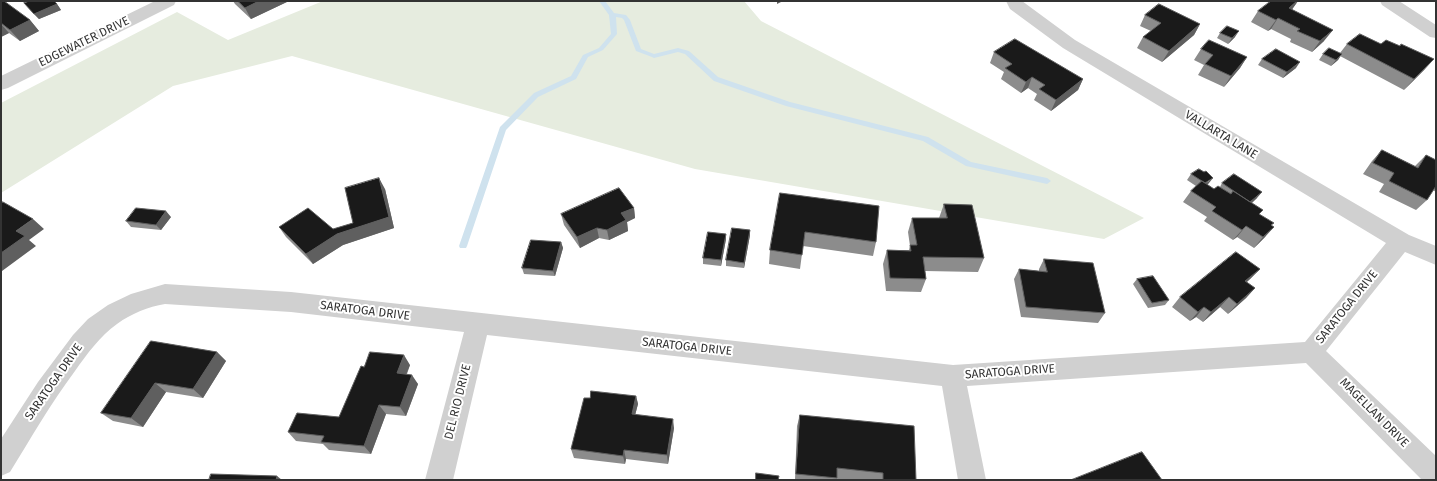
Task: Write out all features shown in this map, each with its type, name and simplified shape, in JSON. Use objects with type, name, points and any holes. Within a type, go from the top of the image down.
[{"type":"street","name":"EDGEWATER DRIVE","points":[[1,84],[168,1]]},
{"type":"street","name":"VALLARTA LANE","points":[[1014,1],[1016,5],[1069,44],[1401,241],[1436,256]]},
{"type":"street","points":[[1388,1],[1436,33]]},
{"type":"street","name":"SARATOGA DRIVE","points":[[1,463],[40,398],[81,343],[102,322],[128,305],[148,297],[165,294],[291,302],[953,376],[1311,352],[1401,241]]},
{"type":"street","name":"DEL RIO DRIVE","points":[[439,480],[478,324]]},
{"type":"street","name":"MAGELLAN DRIVE","points":[[1311,352],[1436,475]]},
{"type":"street","points":[[953,376],[972,480]]},
{"type":"shaded area","points":[[323,1],[744,1],[761,21],[1144,218],[1104,239],[695,169],[292,56],[173,86],[1,193],[1,103],[177,12],[228,40]]},
{"type":"building","points":[[1,1],[4,1],[30,20],[10,30],[1,23]]},
{"type":"building","points":[[30,1],[54,1],[57,4],[34,14],[24,3]]},
{"type":"building","points":[[238,1],[259,1],[245,8]]},
{"type":"building","points":[[1271,1],[1297,1],[1289,8],[1333,30],[1320,41],[1297,31],[1300,29],[1278,18],[1276,20],[1258,11]]},
{"type":"building","points":[[1159,4],[1200,24],[1169,51],[1143,37],[1161,23],[1145,15]]},
{"type":"building","points":[[1227,26],[1239,31],[1232,38],[1220,33]]},
{"type":"building","points":[[1360,34],[1381,44],[1386,40],[1400,46],[1401,44],[1434,59],[1414,79],[1347,44]]},
{"type":"building","points":[[1015,39],[1083,79],[1056,100],[1039,89],[1045,85],[1032,77],[1026,82],[1005,68],[1012,64],[994,52]]},
{"type":"building","points":[[1209,40],[1247,57],[1231,76],[1205,64],[1213,55],[1201,49]]},
{"type":"building","points":[[1329,48],[1342,54],[1336,60],[1323,54]]},
{"type":"building","points":[[1276,49],[1300,62],[1287,72],[1262,59]]},
{"type":"building","points":[[1382,150],[1418,168],[1426,155],[1436,160],[1436,186],[1427,200],[1389,181],[1394,173],[1373,163]]},
{"type":"building","points":[[1199,169],[1204,172],[1206,171],[1213,178],[1205,183],[1191,174]]},
{"type":"building","points":[[1234,174],[1262,192],[1250,202],[1222,183]]},
{"type":"building","points":[[379,178],[389,217],[337,234],[306,254],[279,227],[308,208],[333,229],[353,223],[345,188]]},
{"type":"building","points":[[1202,181],[1214,189],[1218,186],[1231,194],[1233,191],[1263,210],[1259,214],[1274,223],[1271,225],[1274,227],[1263,237],[1246,226],[1242,230],[1212,211],[1216,207],[1191,191]]},
{"type":"building","points":[[619,188],[634,208],[621,213],[626,220],[607,230],[597,228],[577,237],[561,214]]},
{"type":"building","points":[[780,193],[879,206],[876,242],[805,232],[802,255],[770,250]]},
{"type":"building","points":[[3,202],[33,219],[16,231],[25,236],[1,253],[1,203]]},
{"type":"building","points":[[944,204],[972,205],[984,258],[923,257],[926,279],[890,278],[887,250],[911,251],[910,245],[917,245],[912,218],[947,218]]},
{"type":"building","points":[[136,208],[166,211],[156,225],[126,221]]},
{"type":"building","points":[[732,228],[750,230],[744,263],[726,260]]},
{"type":"building","points":[[708,232],[726,234],[721,260],[703,258]]},
{"type":"building","points":[[531,240],[561,242],[553,271],[522,268]]},
{"type":"building","points":[[1236,252],[1260,269],[1245,281],[1255,288],[1237,304],[1229,297],[1211,312],[1204,307],[1198,312],[1180,297]]},
{"type":"building","points":[[1044,259],[1093,263],[1105,313],[1026,307],[1019,269],[1047,272]]},
{"type":"building","points":[[1153,276],[1169,300],[1152,303],[1137,279]]},
{"type":"building","points":[[151,341],[217,352],[193,389],[155,383],[131,418],[101,413]]},
{"type":"building","points":[[370,352],[404,355],[397,373],[412,375],[400,407],[379,405],[364,446],[321,442],[324,436],[288,432],[297,413],[339,417],[361,366],[364,367]]},
{"type":"building","points":[[591,391],[636,396],[632,414],[673,419],[667,455],[624,450],[623,456],[571,449],[584,398],[590,398]]},
{"type":"building","points":[[800,415],[914,426],[916,480],[883,480],[883,473],[837,468],[837,478],[796,474]]},
{"type":"building","points":[[1142,452],[1162,480],[1071,480]]},
{"type":"building","points":[[756,473],[779,476],[778,480],[756,480]]},
{"type":"building","points":[[211,474],[277,476],[276,480],[209,480]]},
{"type":"waterway","points":[[602,1],[612,15]]},
{"type":"waterway","points":[[463,246],[503,129],[536,95],[574,77],[585,56],[601,49],[614,34],[612,15]]},
{"type":"waterway","points":[[612,15],[624,16],[627,20],[638,50],[654,56],[678,50],[687,52],[716,79],[788,104],[925,139],[969,164],[1047,181]]}]
